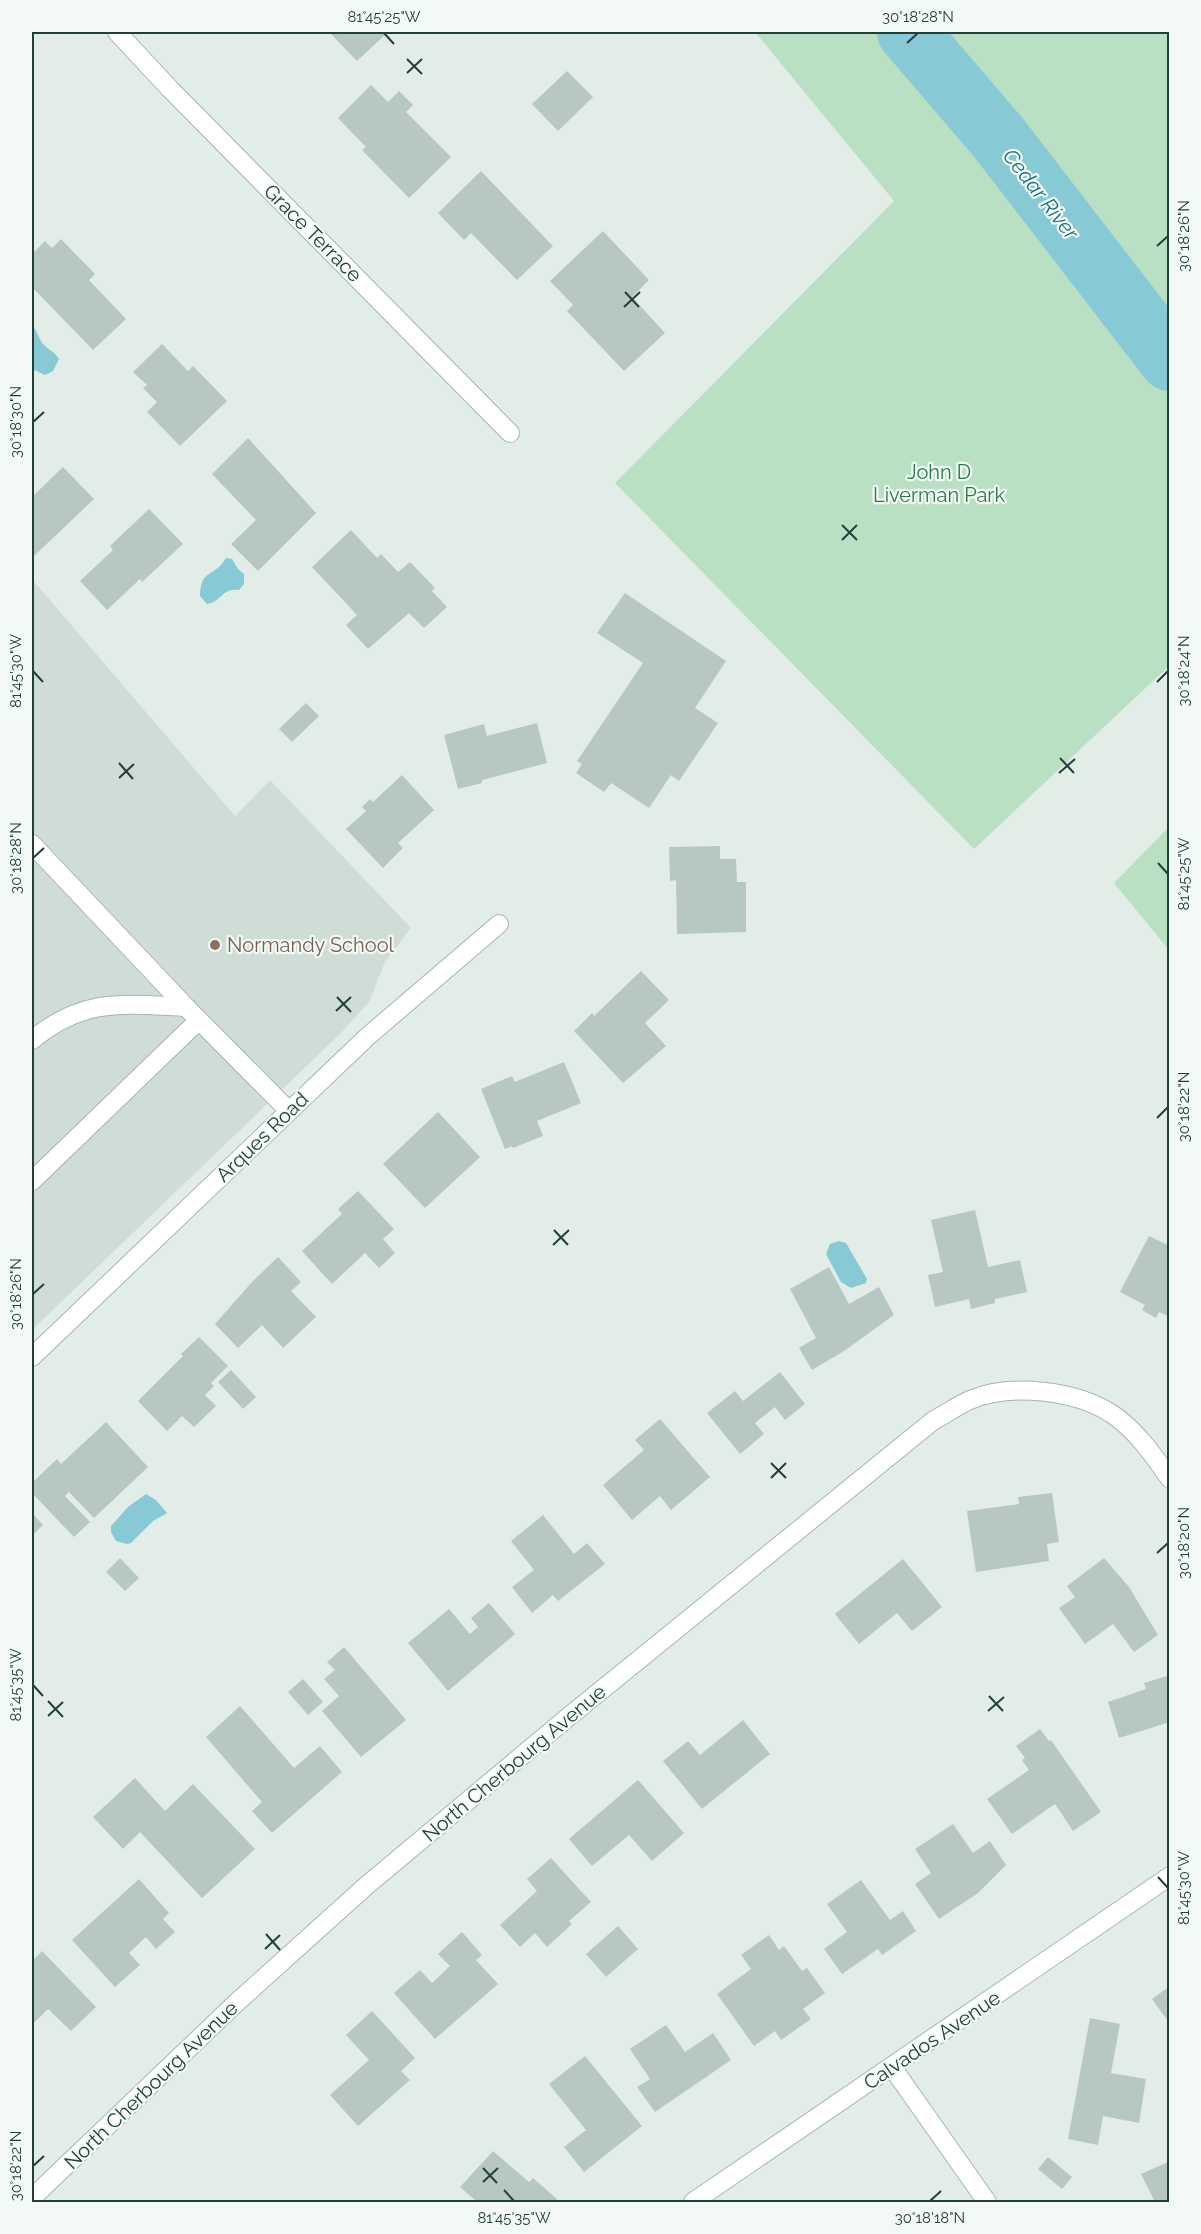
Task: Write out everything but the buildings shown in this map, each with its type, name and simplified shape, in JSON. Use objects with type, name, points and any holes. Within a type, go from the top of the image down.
[{"type":"street","name":"Grace Terrace","points":[[117,32],[170,89],[510,433]]},
{"type":"street","points":[[32,844],[198,1021],[289,1111]]},
{"type":"street","name":"Arques Road","points":[[32,1358],[367,1037],[500,924]]},
{"type":"street","points":[[32,1040],[58,1021],[84,1010],[117,1004],[186,1007]]},
{"type":"street","points":[[32,1181],[198,1021]]},
{"type":"street","name":"North Cherbourg Avenue","points":[[32,2198],[235,2004],[366,1886],[567,1718],[934,1420],[971,1400],[1004,1392],[1036,1391],[1073,1396],[1112,1414],[1147,1446],[1170,1479]]},
{"type":"street","name":"Calvados Avenue","points":[[693,2202],[1170,1876]]},
{"type":"street","points":[[892,2067],[987,2202]]},
{"type":"shaded area","name":"Normandy School","points":[[32,579],[235,816],[270,780],[411,928],[385,962],[369,1002],[342,1032],[32,1330]]},
{"type":"green space","name":"John D Liverman Park","points":[[755,32],[1169,32],[1169,666],[974,849],[615,483],[894,201]]},
{"type":"green space","points":[[1169,827],[1169,950],[1114,883]]},
{"type":"water","points":[[32,326],[43,344],[59,359],[53,371],[45,375],[32,369]]},
{"type":"water","points":[[226,558],[232,559],[244,574],[244,584],[239,590],[229,591],[216,601],[207,604],[200,596],[202,583],[205,577]]},
{"type":"water","points":[[839,1241],[846,1243],[867,1279],[866,1283],[851,1288],[841,1282],[826,1254],[830,1244]]},
{"type":"water","points":[[146,1494],[156,1500],[167,1513],[153,1521],[131,1543],[116,1541],[111,1532],[111,1526],[128,1507]]},
{"type":"waterway","name":"Cedar River","points":[[908,32],[998,137],[1170,360]]},
{"type":"place","name":"Normandy School","points":[[215,945]]}]
